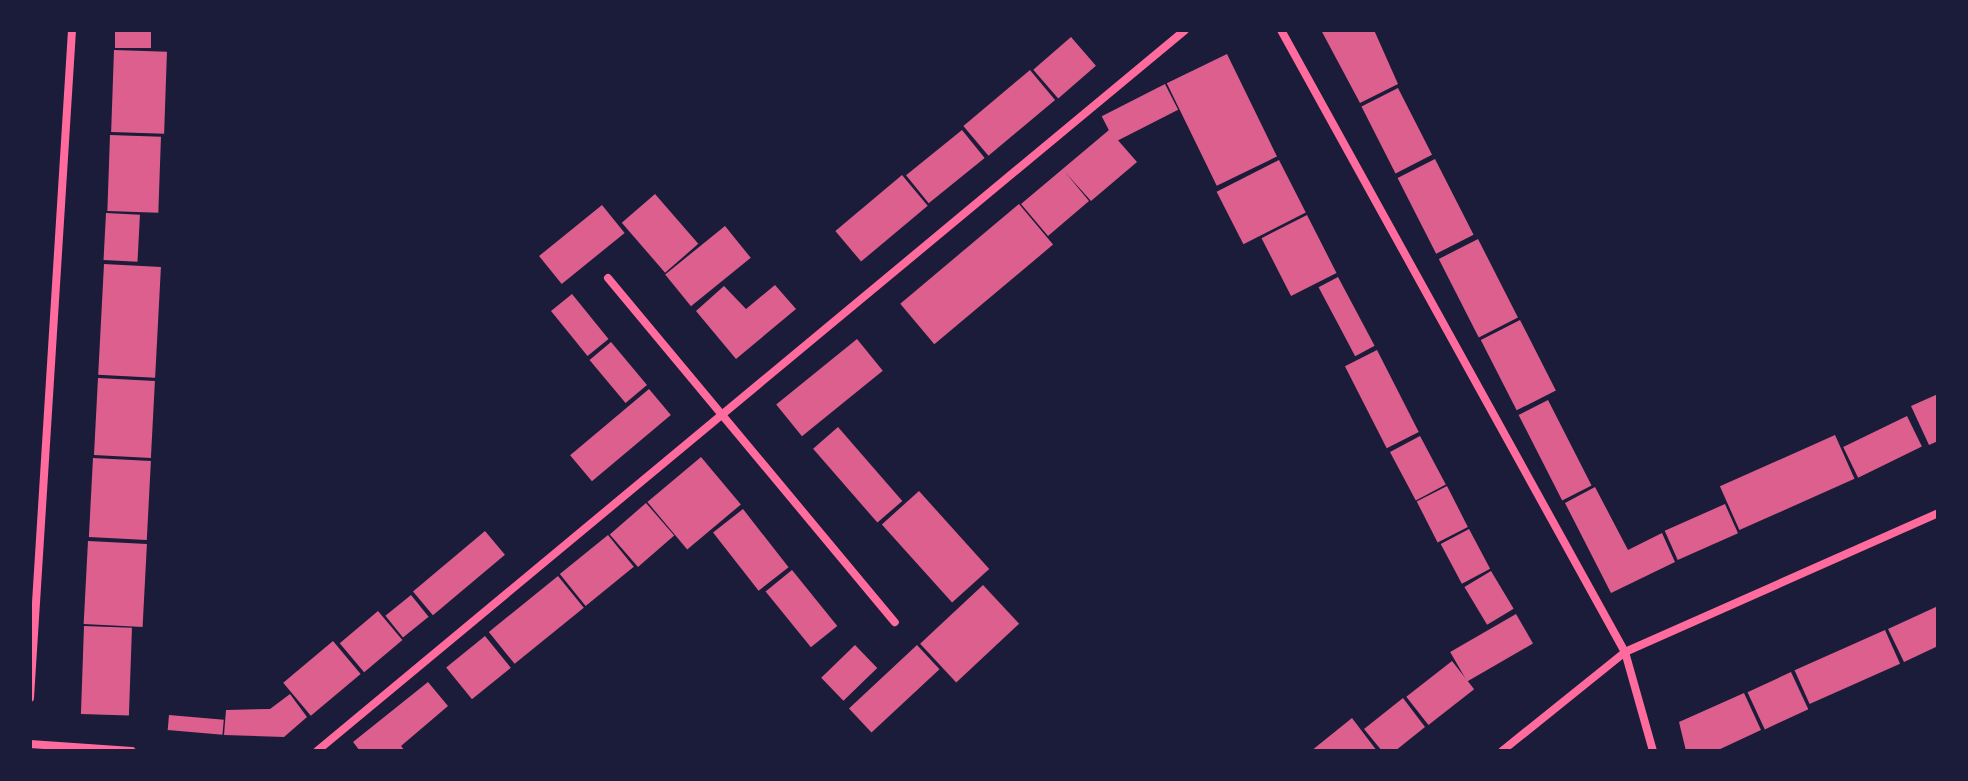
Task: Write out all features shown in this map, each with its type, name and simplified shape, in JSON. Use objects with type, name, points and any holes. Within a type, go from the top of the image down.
[{"type":"street","points":[[30,698],[72,30]]},
{"type":"street","points":[[317,751],[1185,30]]},
{"type":"street","points":[[1281,30],[1625,652],[1653,751]]},
{"type":"street","points":[[608,278],[895,622]]},
{"type":"street","points":[[1502,751],[1625,652],[1938,513]]},
{"type":"street","points":[[30,744],[132,751]]},
{"type":"building","points":[[115,30],[151,30],[151,48],[115,48]]},
{"type":"building","points":[[1321,30],[1374,30],[1398,84],[1360,103]]},
{"type":"building","points":[[1071,37],[1096,66],[1058,98],[1033,70]]},
{"type":"building","points":[[114,50],[167,52],[164,134],[111,132]]},
{"type":"building","points":[[1227,54],[1277,156],[1217,186],[1167,83]]},
{"type":"building","points":[[1030,70],[1055,100],[988,156],[963,126]]},
{"type":"building","points":[[1165,84],[1178,110],[1115,142],[1102,116]]},
{"type":"building","points":[[1398,88],[1432,155],[1396,173],[1361,107]]},
{"type":"building","points":[[962,130],[985,158],[929,203],[906,175]]},
{"type":"building","points":[[1109,130],[1137,162],[1091,201],[1065,172],[1089,201],[1048,236],[1021,204]]},
{"type":"building","points":[[110,135],[161,137],[158,213],[107,211]]},
{"type":"building","points":[[1435,159],[1474,235],[1436,254],[1398,178]]},
{"type":"building","points":[[1279,160],[1306,213],[1243,244],[1217,192]]},
{"type":"building","points":[[902,175],[928,206],[861,262],[835,231]]},
{"type":"building","points":[[655,194],[698,244],[665,273],[622,223]]},
{"type":"building","points":[[1019,204],[1053,245],[934,344],[900,304]]},
{"type":"building","points":[[602,205],[625,233],[562,284],[539,256]]},
{"type":"building","points":[[106,213],[140,215],[137,262],[104,260]]},
{"type":"building","points":[[1307,215],[1337,273],[1291,296],[1262,238]]},
{"type":"building","points":[[725,226],[751,258],[691,306],[665,274]]},
{"type":"building","points":[[1478,239],[1518,317],[1479,337],[1439,259]]},
{"type":"building","points":[[104,264],[161,267],[155,378],[98,375]]},
{"type":"building","points":[[1338,277],[1375,346],[1355,356],[1319,287]]},
{"type":"building","points":[[775,285],[796,309],[736,359],[696,311],[724,286],[746,309]]},
{"type":"building","points":[[572,294],[609,339],[588,356],[551,311]]},
{"type":"building","points":[[1520,320],[1556,390],[1517,410],[1481,340]]},
{"type":"building","points":[[857,339],[883,371],[802,436],[776,404]]},
{"type":"building","points":[[611,342],[647,385],[626,403],[590,360]]},
{"type":"building","points":[[1377,350],[1419,432],[1387,448],[1345,366]]},
{"type":"building","points":[[98,378],[155,381],[151,458],[94,455]]},
{"type":"building","points":[[649,389],[671,415],[592,481],[570,455]]},
{"type":"building","points":[[1938,394],[1938,441],[1929,445],[1911,406]]},
{"type":"building","points":[[1548,400],[1592,486],[1562,501],[1519,415]]},
{"type":"building","points":[[1907,416],[1922,447],[1858,478],[1843,447]]},
{"type":"building","points":[[838,427],[902,501],[877,523],[813,449]]},
{"type":"building","points":[[1835,435],[1855,479],[1739,530],[1720,486]]},
{"type":"building","points":[[1420,436],[1446,485],[1416,501],[1390,452]]},
{"type":"building","points":[[701,457],[741,504],[687,549],[647,502]]},
{"type":"building","points":[[93,458],[151,461],[147,540],[89,537]]},
{"type":"building","points":[[1447,486],[1468,527],[1438,542],[1417,501]]},
{"type":"building","points":[[1595,487],[1628,550],[1662,533],[1675,562],[1611,593],[1565,503]]},
{"type":"building","points":[[919,491],[989,569],[952,602],[882,524]]},
{"type":"building","points":[[646,503],[674,535],[638,567],[610,534]]},
{"type":"building","points":[[1725,504],[1738,533],[1678,560],[1665,531]]},
{"type":"building","points":[[743,509],[789,567],[759,591],[713,532]]},
{"type":"building","points":[[1469,529],[1490,569],[1462,584],[1441,544]]},
{"type":"building","points":[[485,531],[505,555],[433,615],[413,591]]},
{"type":"building","points":[[608,535],[634,567],[586,606],[560,574]]},
{"type":"building","points":[[88,541],[147,544],[143,627],[84,624]]},
{"type":"building","points":[[792,570],[837,626],[811,647],[766,591]]},
{"type":"building","points":[[1491,571],[1514,609],[1487,625],[1464,587]]},
{"type":"building","points":[[558,576],[584,608],[515,664],[489,632]]},
{"type":"building","points":[[983,585],[1019,624],[956,682],[920,644]]},
{"type":"building","points":[[411,595],[429,617],[403,638],[385,616]]},
{"type":"building","points":[[1938,606],[1938,646],[1904,662],[1888,629]]},
{"type":"building","points":[[378,611],[402,640],[364,672],[340,643]]},
{"type":"building","points":[[1516,614],[1533,643],[1467,681],[1450,652]]},
{"type":"building","points":[[84,626],[132,628],[129,716],[81,714]]},
{"type":"building","points":[[1885,630],[1900,664],[1810,704],[1795,670]]},
{"type":"building","points":[[485,636],[511,668],[472,699],[446,667]]},
{"type":"building","points":[[333,641],[361,674],[311,716],[283,683]]},
{"type":"building","points":[[855,645],[877,668],[843,701],[821,678]]},
{"type":"building","points":[[917,645],[940,669],[871,733],[849,708]]},
{"type":"building","points":[[1452,661],[1474,689],[1428,725],[1406,697]]},
{"type":"building","points":[[1791,672],[1808,709],[1765,729],[1747,692]]},
{"type":"building","points":[[428,682],[448,706],[401,746],[405,751],[360,751],[353,742]]},
{"type":"building","points":[[1744,693],[1761,730],[1716,751],[1686,751],[1679,722]]},
{"type":"building","points":[[290,694],[307,717],[284,737],[224,735],[226,710],[270,709]]},
{"type":"building","points":[[1403,698],[1425,727],[1395,751],[1382,751],[1364,729]]},
{"type":"building","points":[[169,715],[224,720],[222,735],[168,730]]},
{"type":"building","points":[[1352,718],[1377,751],[1311,751]]}]
